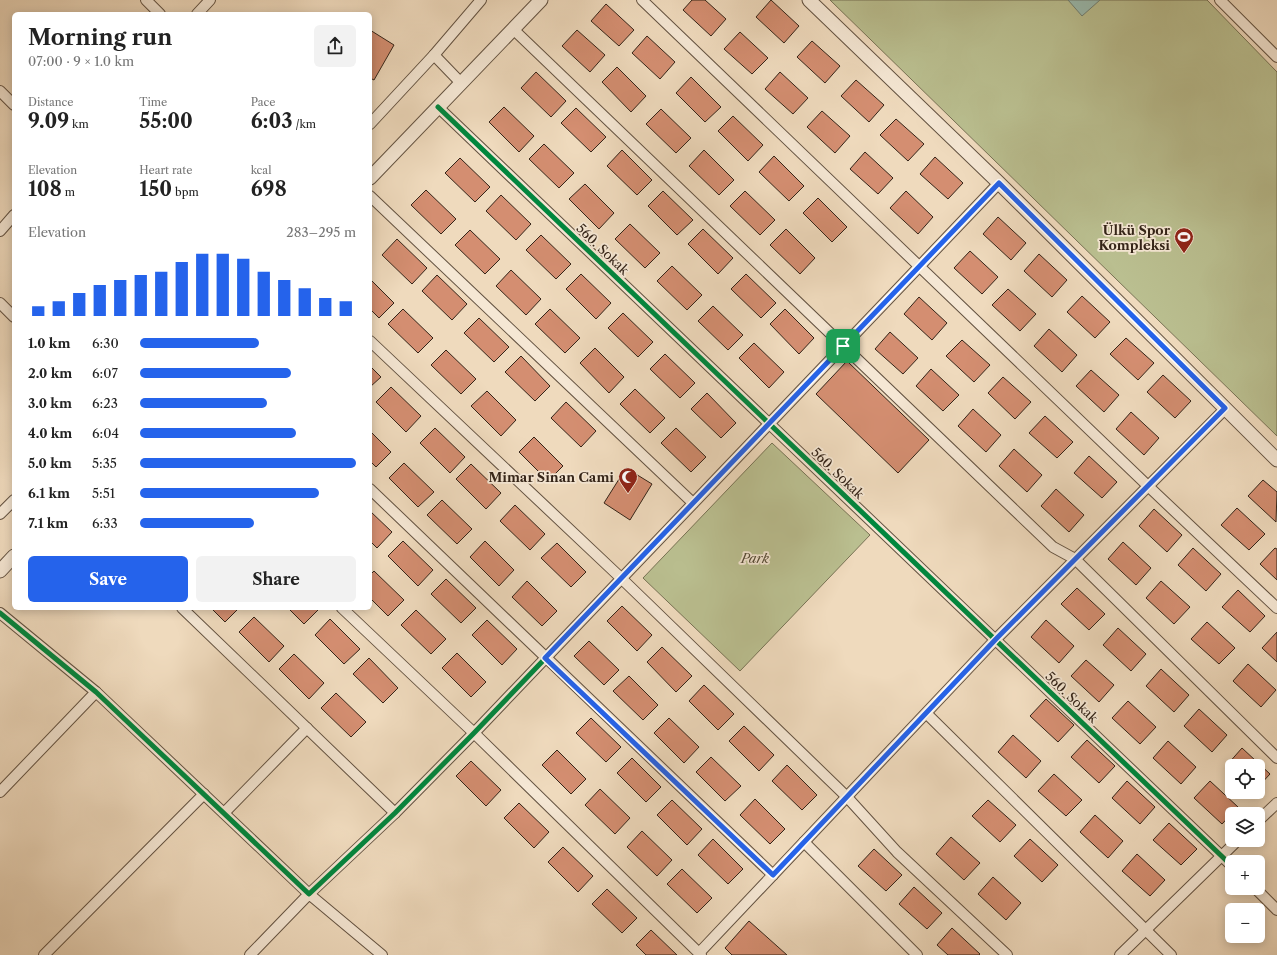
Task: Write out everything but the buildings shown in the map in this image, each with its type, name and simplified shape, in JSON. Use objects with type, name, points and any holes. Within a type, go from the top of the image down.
[{"type":"street","points":[[146,0],[158,12]]},
{"type":"street","points":[[199,12],[210,0]]},
{"type":"street","points":[[372,122],[434,55],[481,0]]},
{"type":"street","points":[[372,176],[541,0]]},
{"type":"street","points":[[642,0],[1277,608]]},
{"type":"street","points":[[809,0],[999,183],[1277,460]]},
{"type":"street","points":[[1220,0],[1277,57]]},
{"type":"street","points":[[513,29],[1053,547],[1075,559],[1277,758]]},
{"type":"street","points":[[434,55],[461,83]]},
{"type":"street","points":[[0,91],[12,103]]},
{"type":"street","name":"560. Sokak","points":[[438,107],[1225,858]]},
{"type":"street","points":[[250,955],[309,894],[395,813],[474,732],[999,183]]},
{"type":"street","points":[[372,198],[693,503]]},
{"type":"street","points":[[0,231],[12,217]]},
{"type":"street","points":[[0,303],[12,315]]},
{"type":"street","points":[[372,343],[621,578],[847,797],[897,852],[1007,955]]},
{"type":"street","points":[[344,610],[474,732],[700,954],[996,639],[1225,408]]},
{"type":"street","points":[[372,491],[773,875]]},
{"type":"street","points":[[0,514],[12,502]]},
{"type":"street","points":[[0,571],[12,558]]},
{"type":"street","points":[[184,610],[395,813]]},
{"type":"street","points":[[0,613],[96,692],[309,894],[382,955]]},
{"type":"street","points":[[0,792],[96,692]]},
{"type":"street","points":[[927,714],[1171,955]]},
{"type":"street","points":[[224,813],[306,728]]},
{"type":"street","points":[[44,955],[204,794]]},
{"type":"street","points":[[1265,814],[1277,803]]},
{"type":"street","points":[[804,842],[917,955]]},
{"type":"street","points":[[1120,955],[1231,847]]},
{"type":"street","points":[[1261,895],[1277,910]]},
{"type":"green space","name":"Ülkü Spor Kompleksi","points":[[830,0],[1207,0],[1277,72],[1277,436]]},
{"type":"green space","name":"Park","points":[[772,443],[870,535],[740,671],[643,578]]},
{"type":"water","points":[[1068,0],[1100,0],[1082,16]]},
{"type":"cycle path","points":[[438,107],[1225,859]]},
{"type":"cycle path","points":[[0,613],[96,692],[309,894],[395,813],[474,733],[999,183]]},
{"type":"place","name":"Ülkü Spor Kompleksi","points":[[1184,254]]},
{"type":"place","name":"Mimar Sinan Cami","points":[[628,494]]},
{"type":"route","points":[[999,183],[1225,408],[996,639],[927,714],[773,875],[545,658],[843,346],[999,183]]}]
